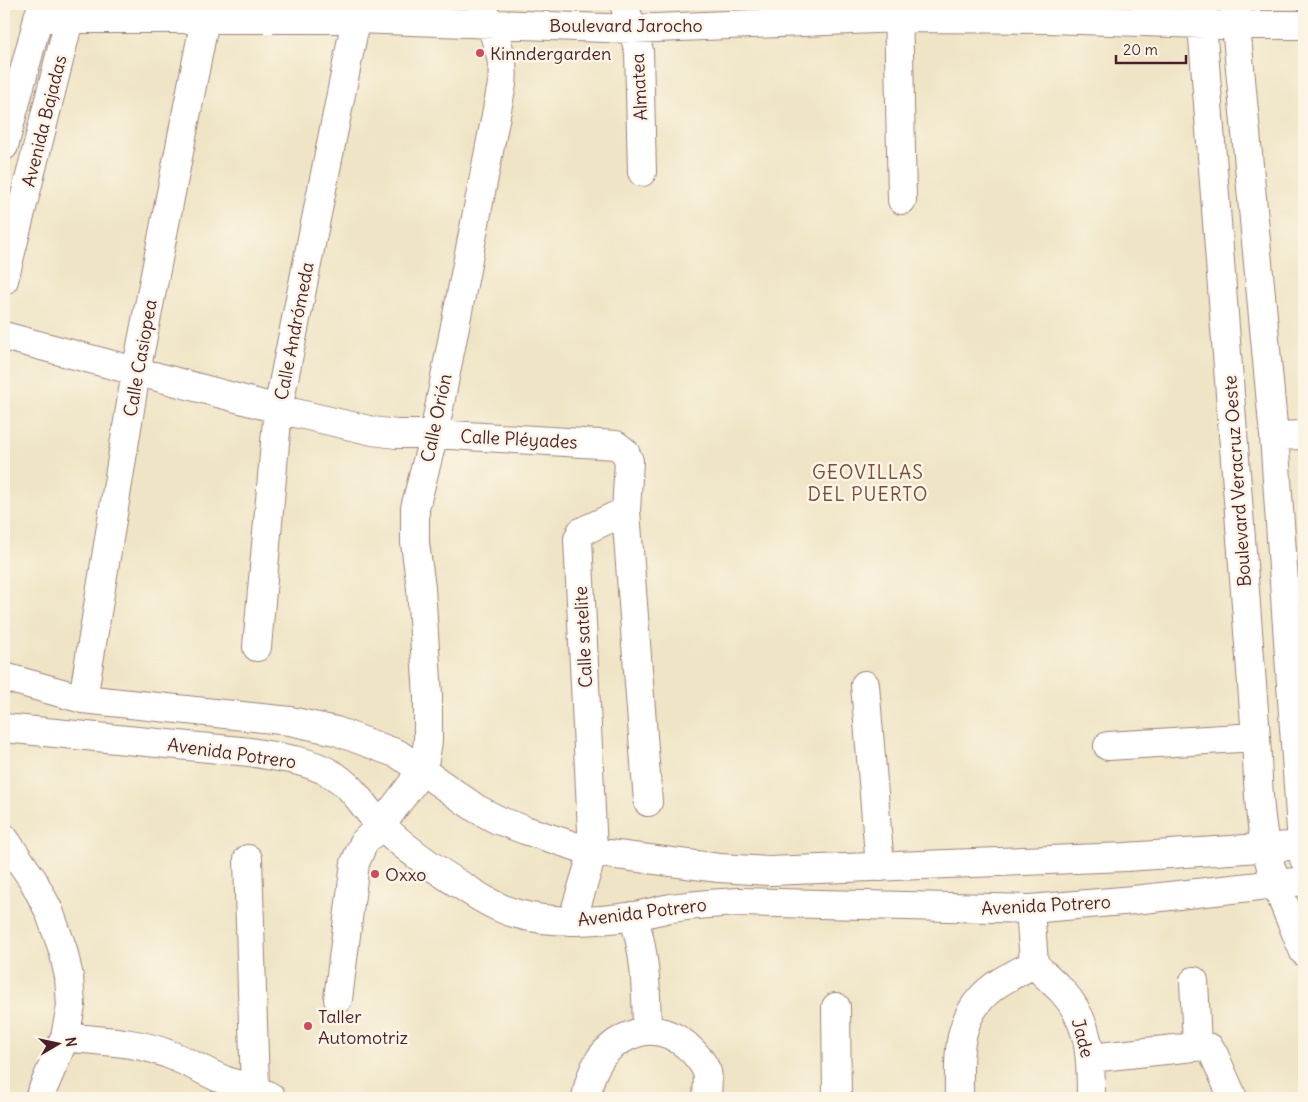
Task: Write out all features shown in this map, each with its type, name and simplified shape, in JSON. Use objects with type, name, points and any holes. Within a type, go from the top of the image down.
[{"type":"street","name":"Boulevard Jarocho","points":[[40,10],[205,19],[356,19],[485,14],[628,16],[898,11],[1048,11],[1236,14],[1304,25]]},
{"type":"street","name":"Avenida Bajadas","points":[[4,146],[40,10]]},
{"type":"street","points":[[898,11],[902,200]]},
{"type":"street","name":"Avenida Bajadas","points":[[4,280],[72,12]]},
{"type":"street","name":"Calle Orión","points":[[338,999],[355,863],[364,842],[381,825],[420,770],[425,759],[428,741],[428,696],[421,588],[415,542],[415,508],[434,434],[504,70],[502,55],[485,14]]},
{"type":"street","name":"Boulevard Veracruz Oeste","points":[[1202,14],[1260,797],[1266,848],[1276,884],[1304,952]]},
{"type":"street","points":[[1236,14],[1274,436],[1303,849]]},
{"type":"street","name":"Almatea","points":[[628,16],[639,51],[642,172]]},
{"type":"street","name":"Calle Casiopea","points":[[83,699],[136,372],[205,19]]},
{"type":"street","name":"Calle Andrómeda","points":[[257,647],[278,409],[356,19]]},
{"type":"street","name":"Calle Pléyades","points":[[4,336],[278,409],[373,431],[396,434],[434,434],[616,445],[625,452],[629,461],[626,510]]},
{"type":"street","points":[[1274,436],[1304,435]]},
{"type":"street","points":[[626,510],[648,802]]},
{"type":"street","name":"Calle satelite","points":[[572,921],[593,852],[578,539],[581,532],[626,510]]},
{"type":"street","name":"Avenida Potrero","points":[[4,677],[83,699],[290,721],[336,731],[388,749],[403,757],[477,808],[498,820],[593,852],[744,870],[769,871],[1126,857],[1266,848],[1303,849]]},
{"type":"street","points":[[866,685],[880,867]]},
{"type":"street","name":"Avenida Potrero","points":[[4,728],[250,752],[315,766],[345,782],[381,825],[421,860],[497,907],[516,914],[538,918],[572,921],[633,916],[687,906],[739,902],[1030,909],[1134,900],[1304,881]]},
{"type":"street","points":[[1108,746],[1256,737]]},
{"type":"street","points":[[4,838],[33,880],[45,903],[63,950],[69,977],[71,1006],[65,1037],[39,1098]]},
{"type":"street","points":[[65,1037],[118,1043],[167,1053],[226,1080],[264,1094],[248,859]]},
{"type":"street","points":[[959,1098],[959,1049],[961,1033],[972,1011],[982,997],[996,985],[1034,964],[1030,909]]},
{"type":"street","points":[[633,916],[643,953],[647,1030]]},
{"type":"street","name":"Jade","points":[[1034,964],[1073,1004],[1083,1023],[1089,1044],[1091,1098]]},
{"type":"street","points":[[1194,981],[1197,1045]]},
{"type":"street","points":[[836,1007],[836,1098]]},
{"type":"street","points":[[586,1098],[589,1082],[600,1058],[627,1036],[647,1030],[663,1032],[680,1040],[696,1053],[707,1072],[707,1098]]},
{"type":"street","points":[[1090,1058],[1197,1045],[1210,1048],[1233,1098]]},
{"type":"place","name":"Kinndergarden","points":[[480,53]]},
{"type":"place","name":"Oxxo","points":[[375,874]]},
{"type":"place","name":"Taller Automotriz","points":[[308,1026]]},
{"type":"district","name":"GEOVILLAS DEL PUERTO","points":[[868,483]]}]
